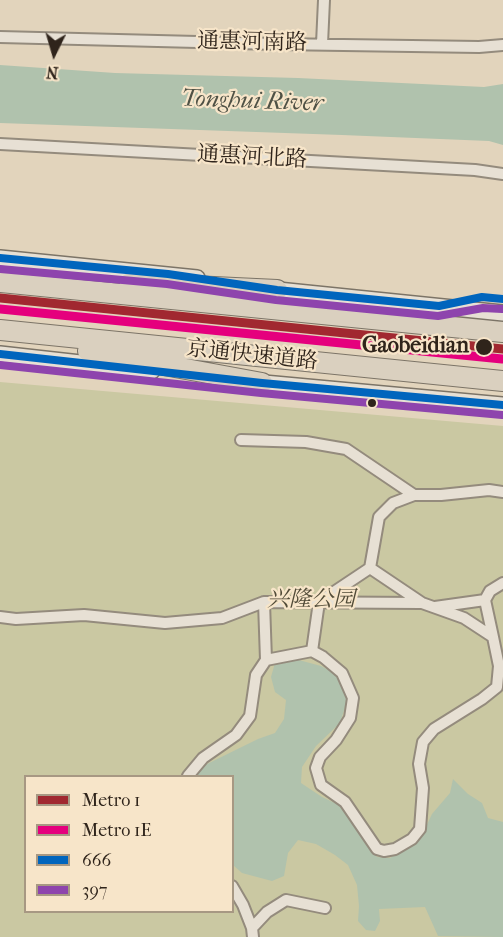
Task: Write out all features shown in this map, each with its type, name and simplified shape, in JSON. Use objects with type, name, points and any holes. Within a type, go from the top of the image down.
[{"type":"highway","points":[[0,276],[277,290]]},
{"type":"highway","points":[[0,282],[503,332]]},
{"type":"highway","points":[[0,332],[262,383]]},
{"type":"highway","name":"京通快速道路","points":[[0,332],[503,381]]},
{"type":"main road","points":[[0,258],[168,274],[277,290],[503,313]]},
{"type":"main road","points":[[0,354],[262,383],[503,405]]},
{"type":"street","points":[[322,44],[324,0]]},
{"type":"street","name":"通惠河南路","points":[[0,37],[479,47],[503,45]]},
{"type":"street","name":"通惠河北路","points":[[0,144],[463,169],[503,174]]},
{"type":"street","points":[[241,440],[306,442],[346,449],[414,495]]},
{"type":"street","points":[[312,651],[319,602],[370,568],[379,517],[393,503],[414,495],[489,490],[503,492]]},
{"type":"street","points":[[370,568],[427,605],[464,618],[493,637]]},
{"type":"street","points":[[266,660],[312,651],[342,673],[353,698],[350,718],[336,740],[320,757],[316,768],[321,785],[345,802],[377,849],[384,851],[395,849],[412,839],[420,829],[423,788],[419,764],[423,742],[434,729],[497,687],[499,666],[485,600],[490,591],[503,583]]},
{"type":"street","points":[[0,617],[16,619],[84,615],[165,623],[222,618],[264,602],[427,605],[485,600]]},
{"type":"street","points":[[190,775],[203,758],[236,735],[250,716],[256,675],[266,660],[264,602]]},
{"type":"street","points":[[234,889],[243,905],[253,933]]},
{"type":"street","points":[[253,933],[267,912],[285,900],[325,908]]},
{"type":"green space","name":"兴隆公园","points":[[0,382],[503,426],[503,937],[0,937]]},
{"type":"water","name":"Tonghui River","points":[[0,65],[115,73],[298,78],[484,87],[503,84],[503,145],[489,141],[0,123]]},
{"type":"water","points":[[295,659],[321,666],[341,677],[347,688],[346,704],[340,723],[316,746],[302,767],[301,783],[339,805],[350,815],[377,857],[390,858],[421,837],[432,814],[450,793],[453,779],[468,794],[482,803],[488,818],[503,822],[503,937],[438,936],[425,907],[379,909],[380,921],[375,931],[366,930],[358,921],[357,885],[348,865],[316,844],[298,840],[288,853],[284,876],[272,881],[242,873],[234,866],[234,775],[197,775],[201,767],[275,733],[284,719],[286,700],[275,692],[271,677],[275,663]]},
{"type":"metro line","name":"1","points":[[0,298],[503,349]]},
{"type":"metro line","name":"1E","points":[[0,309],[502,359]]},
{"type":"transit line","name":"666","points":[[0,258],[168,274],[277,290],[439,306],[482,297],[503,299]]},
{"type":"transit line","name":"397","points":[[0,269],[167,284],[276,300],[438,316],[483,308],[502,309]]},
{"type":"transit line","name":"666","points":[[0,354],[262,383],[503,405]]},
{"type":"transit line","name":"397","points":[[0,365],[261,393],[502,415]]},
{"type":"place","name":"Gaobeidian","points":[[484,347]]}]
